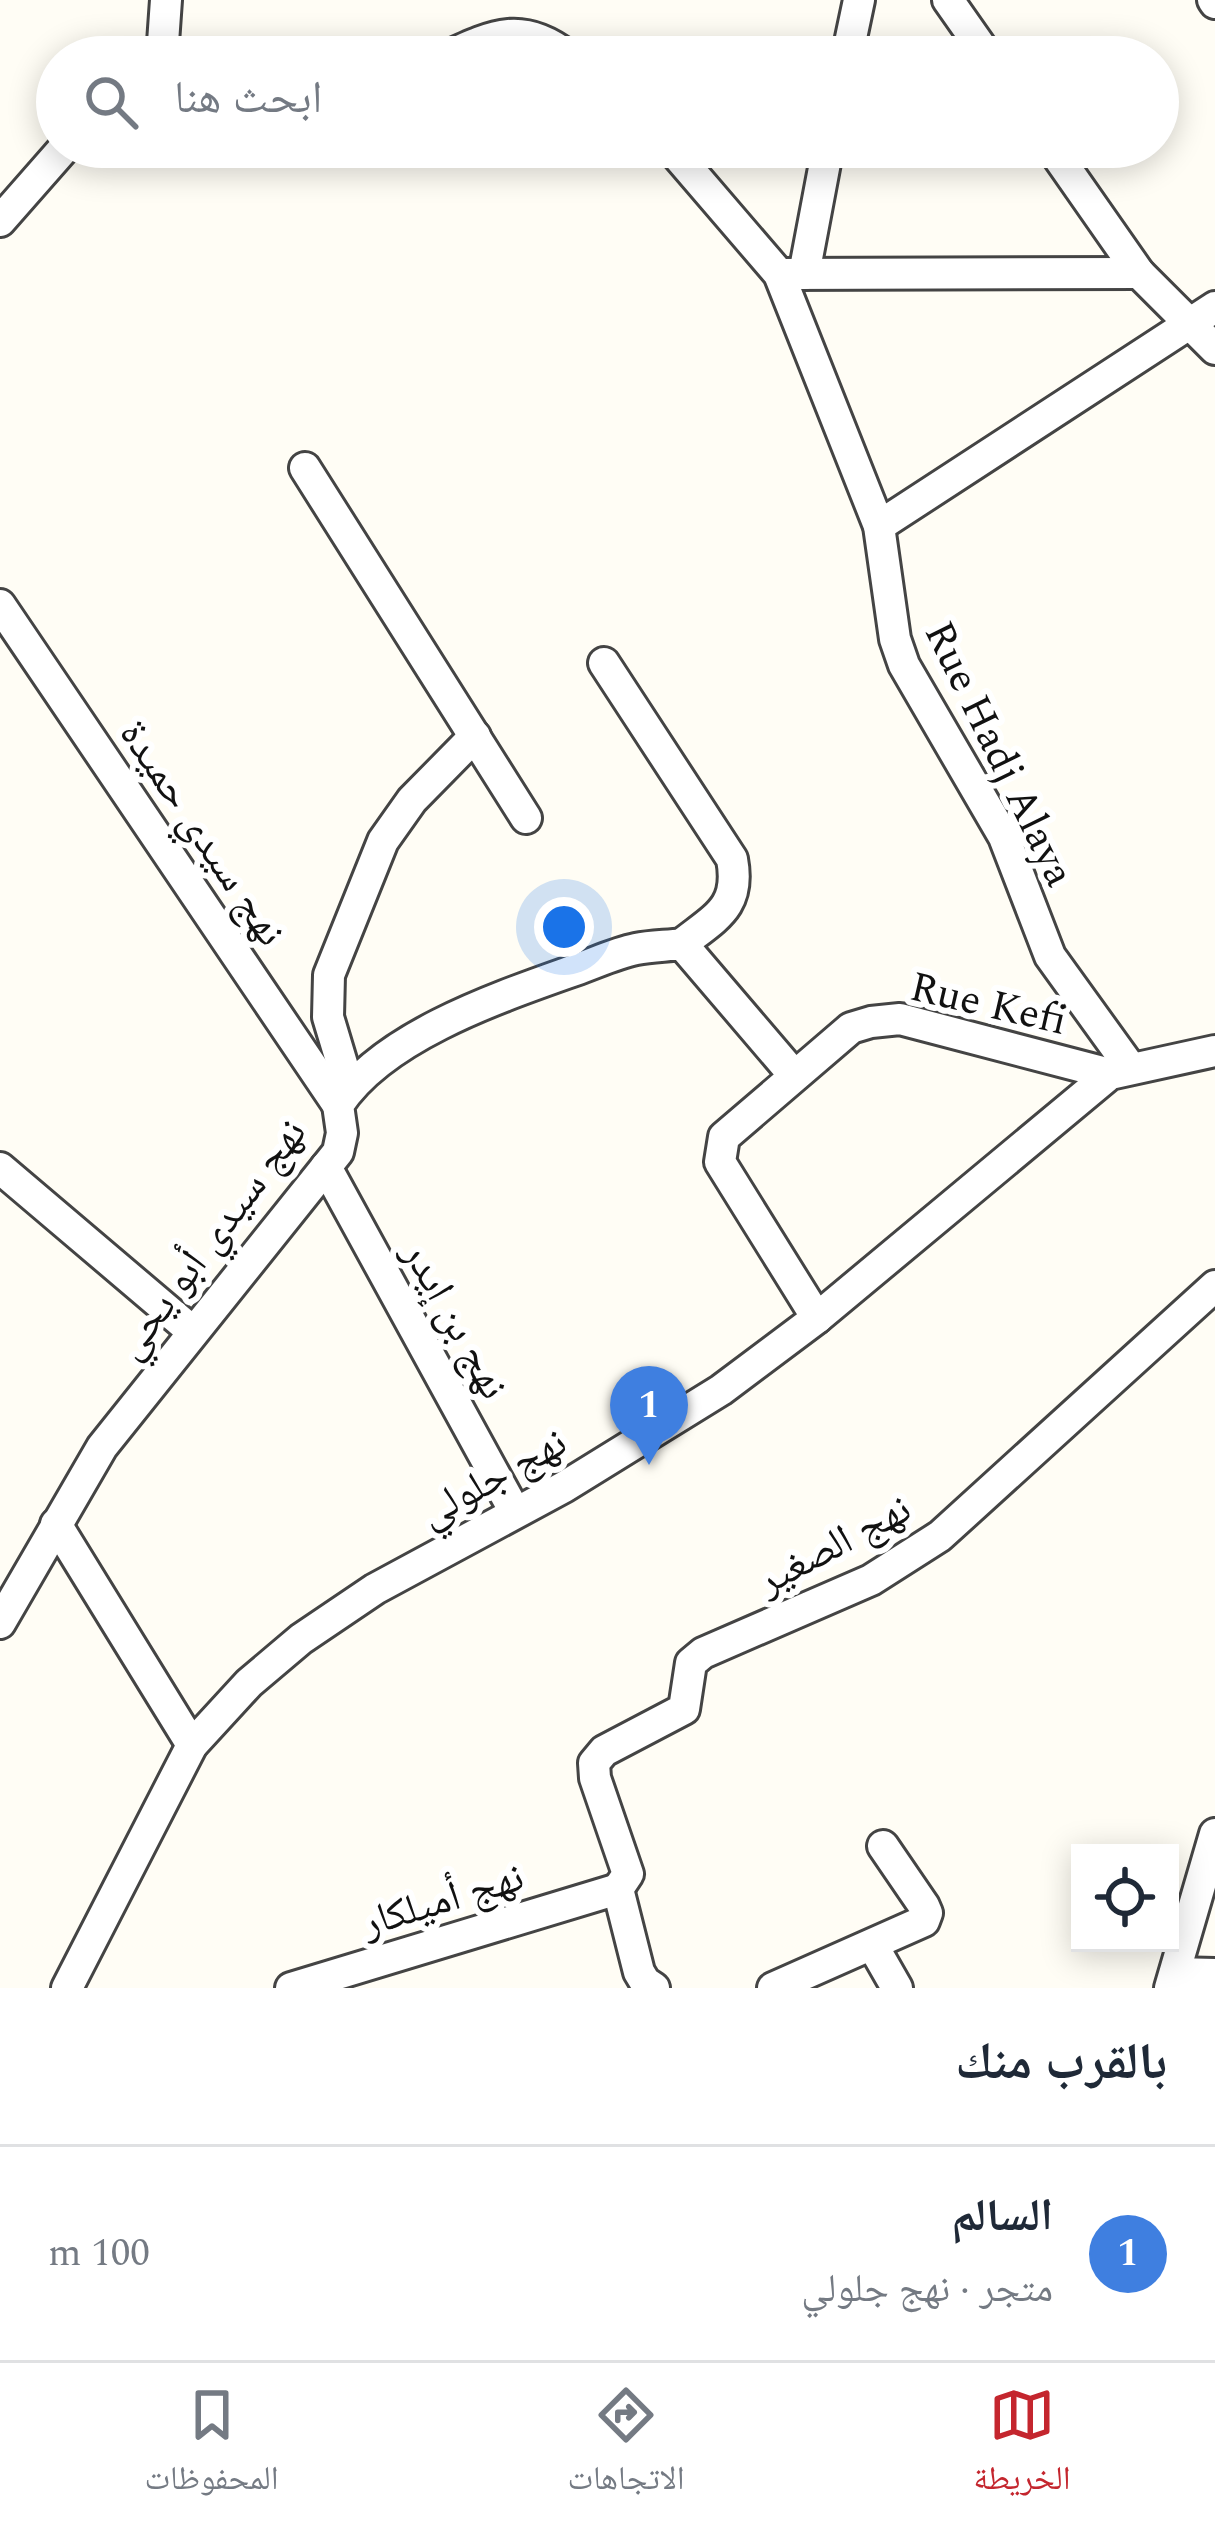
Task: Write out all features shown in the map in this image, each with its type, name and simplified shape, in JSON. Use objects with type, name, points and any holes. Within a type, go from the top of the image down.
[{"type":"street","points":[[163,36],[166,0]]},
{"type":"street","points":[[852,36],[860,0]]},
{"type":"street","points":[[948,0],[973,36]]},
{"type":"street","points":[[499,36],[534,36]]},
{"type":"street","points":[[0,221],[47,168]]},
{"type":"street","name":"Rue Hadj Alaya","points":[[690,168],[792,274],[879,526],[895,639],[904,665],[1004,838],[1050,956],[1120,1071]]},
{"type":"street","points":[[822,168],[792,274],[1139,273]]},
{"type":"street","points":[[1066,168],[1139,273],[1215,349]]},
{"type":"street","points":[[879,526],[1215,307]]},
{"type":"street","points":[[305,468],[526,818]]},
{"type":"street","name":"نهج سيدي حميدة","points":[[0,605],[344,1096]]},
{"type":"street","points":[[604,663],[732,860],[735,894],[725,910],[682,944],[793,1075]]},
{"type":"street","points":[[344,1096],[328,1017],[329,976],[383,841],[412,800],[475,736]]},
{"type":"street","name":"نهج سيدي أبو يحي","points":[[0,1623],[102,1447],[338,1152],[344,1096],[379,1062],[457,1017],[635,949],[682,944]]},
{"type":"street","name":"Rue Kefi","points":[[817,1318],[720,1162],[724,1137],[793,1075],[851,1028],[900,1019],[1120,1071]]},
{"type":"street","points":[[1120,1071],[1215,1052]]},
{"type":"street","name":"نهج جلولي","points":[[67,1988],[192,1745],[249,1683],[301,1639],[375,1589],[564,1487],[721,1390],[817,1318],[1120,1071]]},
{"type":"street","name":"نهج بن إيدر","points":[[326,1167],[515,1512]]},
{"type":"street","points":[[0,1168],[192,1330]]},
{"type":"street","name":"نهج الصغير","points":[[618,1889],[628,1874],[594,1763],[604,1751],[684,1708],[691,1663],[704,1653],[871,1580],[940,1536],[1215,1286]]},
{"type":"street","points":[[56,1524],[192,1745]]},
{"type":"street","points":[[1215,1834],[1172,1981],[1215,1974]]},
{"type":"street","points":[[773,1988],[915,1927],[927,1913],[883,1846]]},
{"type":"street","points":[[618,1889],[639,1972],[654,1988]]},
{"type":"street","name":"نهج أميلكار","points":[[291,1988],[618,1889]]},
{"type":"street","points":[[872,1946],[897,1988]]},
{"type":"place","name":"السالم","points":[[649,1465]]}]
